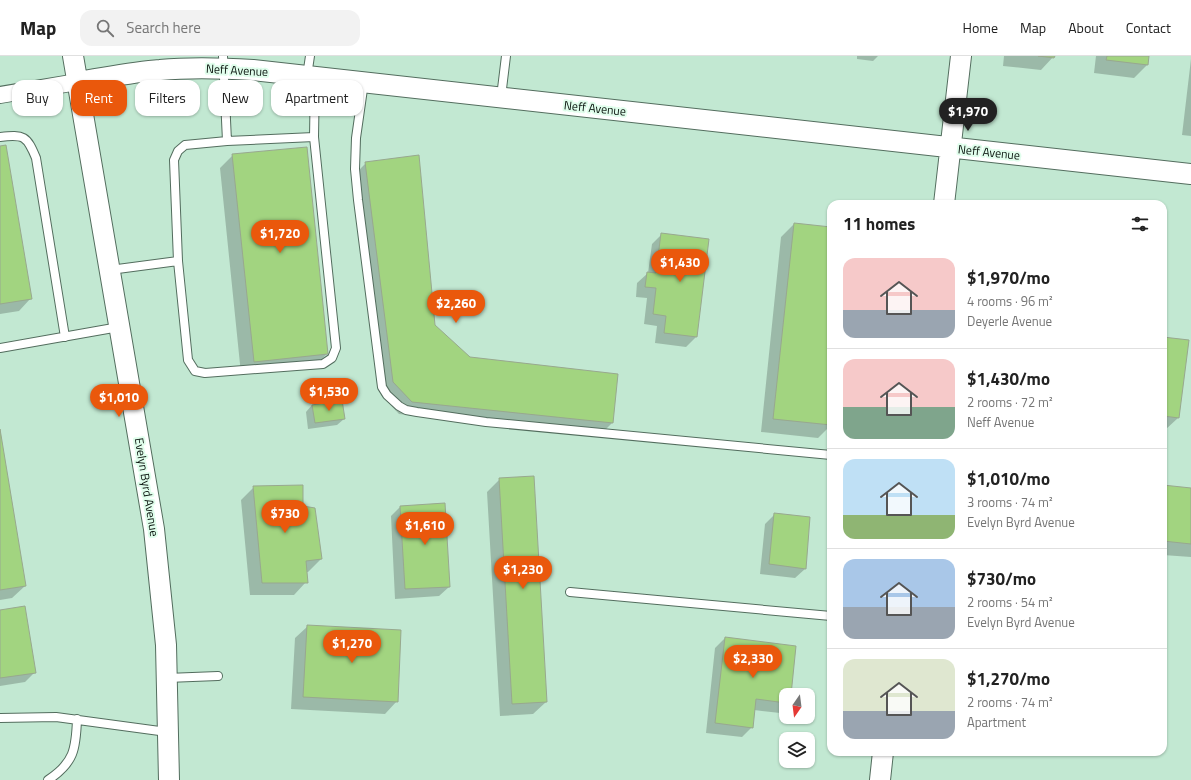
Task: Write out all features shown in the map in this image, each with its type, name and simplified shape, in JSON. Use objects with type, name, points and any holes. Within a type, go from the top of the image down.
[{"type":"street","name":"Evelyn Byrd Avenue","points":[[72,56],[77,80]]},
{"type":"street","points":[[944,200],[961,56]]},
{"type":"street","name":"Neff Avenue","points":[[90,80],[223,62],[311,76],[501,98],[1191,174]]},
{"type":"street","name":"Neff Avenue","points":[[0,95],[71,83]]},
{"type":"street","name":"Evelyn Byrd Avenue","points":[[83,116],[154,529],[163,609],[167,678],[169,780]]},
{"type":"street","points":[[880,780],[883,756]]},
{"type":"lane","points":[[310,56],[314,137],[336,348],[332,358],[323,364],[205,374],[195,371],[188,360],[178,261],[174,160],[178,151],[185,145],[227,141],[314,137]]},
{"type":"lane","points":[[501,98],[506,56]]},
{"type":"lane","points":[[223,62],[227,141]]},
{"type":"lane","points":[[364,82],[356,138],[355,169],[358,200],[382,387],[387,395],[399,406],[411,411],[486,422],[827,455]]},
{"type":"lane","points":[[0,137],[15,135],[29,142],[36,158],[65,337]]},
{"type":"lane","points":[[110,270],[178,261]]},
{"type":"lane","points":[[0,348],[119,327]]},
{"type":"lane","points":[[570,592],[827,616]]},
{"type":"lane","points":[[167,678],[218,676]]},
{"type":"lane","points":[[0,718],[56,717],[168,732]]},
{"type":"lane","points":[[48,780],[61,772],[71,757],[76,742],[77,719]]},
{"type":"shaded area","points":[[0,56],[1191,56],[1191,780],[0,780]]},
{"type":"building","points":[[1038,56],[1055,56],[1054,58]]},
{"type":"building","points":[[1107,56],[1149,56],[1148,65],[1106,60]]},
{"type":"building","points":[[6,145],[32,299],[0,304],[0,146]]},
{"type":"building","points":[[307,147],[328,354],[254,362],[232,154]]},
{"type":"building","points":[[419,155],[435,325],[470,357],[618,374],[613,423],[412,402],[393,382],[365,162]]},
{"type":"building","points":[[794,223],[827,227],[827,425],[773,419]]},
{"type":"building","points":[[661,233],[709,239],[697,337],[664,333],[666,316],[653,314],[656,288],[645,287],[647,272],[656,273]]},
{"type":"building","points":[[1167,337],[1189,340],[1179,418],[1167,416]]},
{"type":"building","points":[[342,400],[345,419],[315,423],[312,405]]},
{"type":"building","points":[[0,429],[26,586],[0,590]]},
{"type":"building","points":[[534,476],[547,702],[512,704],[499,478]]},
{"type":"building","points":[[303,485],[303,506],[315,508],[322,559],[306,561],[308,583],[262,583],[253,486]]},
{"type":"building","points":[[1167,485],[1191,488],[1191,544],[1167,541]]},
{"type":"building","points":[[445,503],[450,587],[405,589],[400,506]]},
{"type":"building","points":[[774,513],[810,517],[806,569],[769,564]]},
{"type":"building","points":[[25,606],[36,673],[0,678],[0,610]]},
{"type":"building","points":[[307,625],[401,630],[398,702],[303,697]]},
{"type":"building","points":[[725,637],[796,646],[792,688],[779,688],[779,702],[756,699],[753,728],[715,723]]}]
